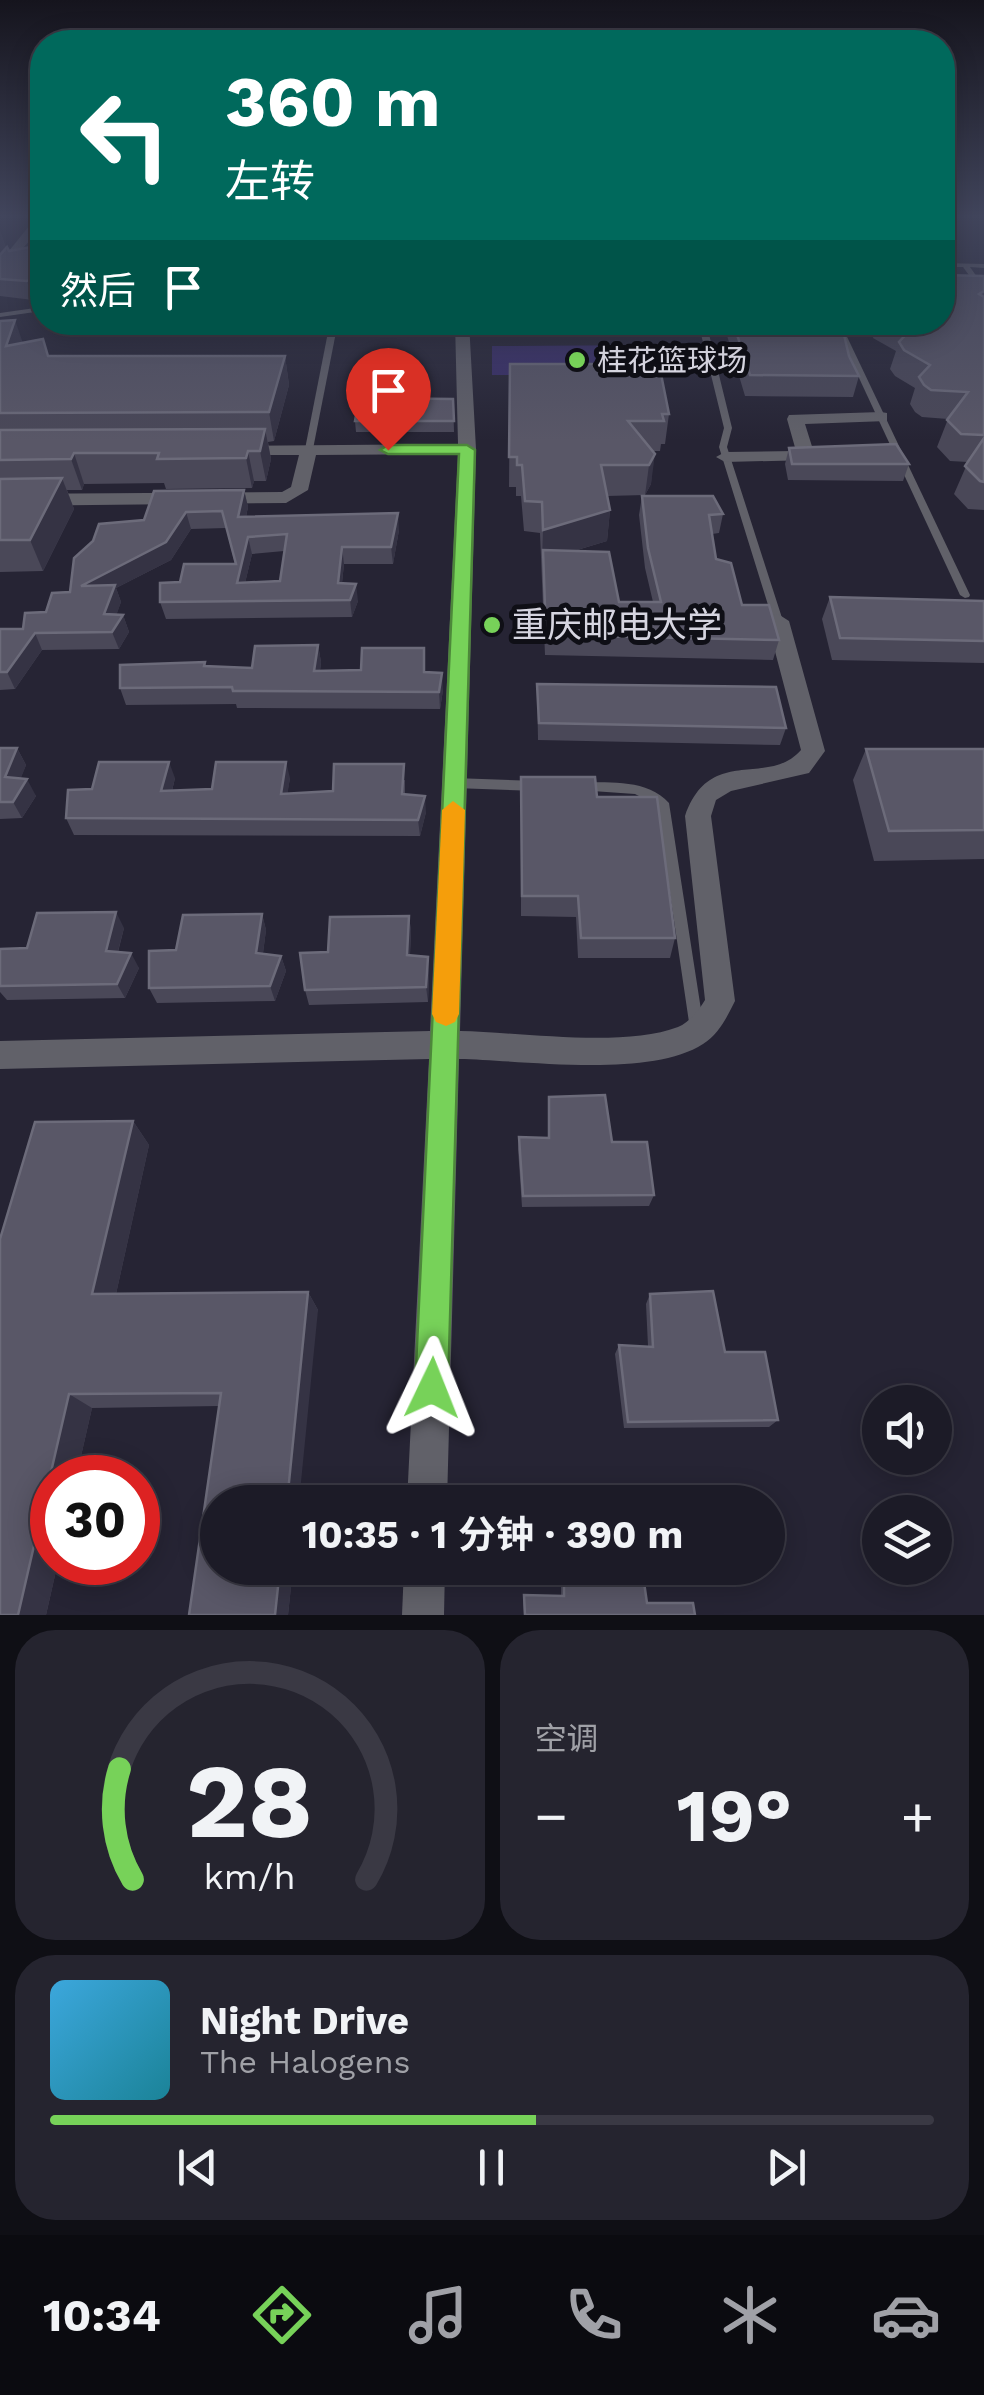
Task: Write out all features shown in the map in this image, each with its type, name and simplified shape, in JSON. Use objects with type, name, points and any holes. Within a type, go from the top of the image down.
[{"type":"street","points":[[428,1485],[467,450],[463,335]]},
{"type":"street","points":[[726,457],[806,456],[795,418],[881,417]]},
{"type":"street","points":[[212,450],[467,450]]},
{"type":"street","points":[[0,500],[286,497],[299,490],[308,450]]},
{"type":"street","points":[[0,1055],[444,1045],[632,1048],[680,1040],[698,1032],[711,1019],[720,1001],[698,816],[705,795],[724,784],[800,767],[813,751],[778,621]]},
{"type":"street","points":[[423,1615],[424,1585]]},
{"type":"lane","points":[[0,315],[30,311]]},
{"type":"lane","points":[[308,450],[331,335]]},
{"type":"lane","points":[[705,335],[726,416],[726,457],[778,621]]},
{"type":"lane","points":[[842,335],[965,595]]},
{"type":"lane","points":[[454,784],[545,786]]},
{"type":"lane","points":[[563,786],[636,788],[651,792],[663,804],[698,1032]]},
{"type":"shaded area","name":"桂花篮球场","points":[[657,345],[664,374],[492,375],[492,346]]},
{"type":"building","points":[[955,290],[984,290],[979,294],[984,297],[984,435],[961,434],[947,420],[968,392],[931,390],[924,385],[919,377],[930,365],[904,350],[899,342],[905,335],[955,335]]},
{"type":"building","points":[[15,320],[6,346],[43,339],[48,356],[285,356],[269,412],[0,413],[0,321]]},
{"type":"building","points":[[737,335],[844,335],[859,376],[750,375]]},
{"type":"building","points":[[510,364],[659,364],[669,414],[662,414],[664,421],[628,421],[655,454],[649,465],[601,465],[610,510],[543,530],[542,502],[525,501],[522,465],[517,465],[517,457],[509,457]]},
{"type":"building","points":[[359,398],[453,399],[454,421],[355,421]]},
{"type":"building","points":[[265,429],[260,451],[248,451],[246,458],[157,459],[159,453],[74,453],[71,459],[0,460],[0,430]]},
{"type":"building","points":[[984,438],[984,482],[965,466]]},
{"type":"building","points":[[896,444],[909,464],[792,464],[789,448]]},
{"type":"building","points":[[62,478],[30,540],[0,540],[0,479]]},
{"type":"building","points":[[244,490],[238,517],[398,513],[391,547],[342,547],[338,583],[356,584],[350,600],[160,602],[160,583],[180,582],[184,564],[236,564],[222,511],[186,512],[166,542],[81,586],[115,585],[104,614],[123,615],[112,632],[35,633],[7,672],[0,672],[0,629],[23,629],[25,613],[46,612],[52,593],[70,592],[74,558],[93,541],[99,524],[144,520],[154,491]],"holes":[[[287,534],[280,581],[237,583],[248,537]]]},
{"type":"building","points":[[642,496],[713,496],[723,514],[709,515],[716,559],[731,563],[742,605],[769,605],[779,640],[546,635],[543,550],[609,552],[619,602],[661,602],[648,548]]},
{"type":"building","points":[[830,597],[984,601],[984,641],[840,638]]},
{"type":"building","points":[[318,645],[314,671],[361,670],[362,648],[424,648],[424,672],[442,673],[439,692],[120,688],[120,665],[205,662],[204,666],[252,668],[255,646]]},
{"type":"building","points":[[537,684],[776,687],[786,728],[539,723]]},
{"type":"building","points":[[0,748],[17,748],[5,777],[27,779],[13,802],[0,802]]},
{"type":"building","points":[[866,749],[984,749],[984,830],[889,831]]},
{"type":"building","points":[[99,762],[169,762],[161,791],[212,789],[216,762],[286,762],[281,794],[333,791],[334,764],[404,764],[402,794],[425,796],[418,820],[66,818],[68,790],[92,789]]},
{"type":"building","points":[[521,777],[595,777],[597,797],[657,797],[675,938],[581,938],[578,896],[522,896]]},
{"type":"building","points":[[116,912],[106,951],[131,953],[117,984],[0,986],[0,949],[27,948],[37,913]]},
{"type":"building","points":[[262,914],[256,953],[281,956],[270,986],[149,988],[149,951],[176,950],[183,915]]},
{"type":"building","points":[[409,916],[407,955],[428,957],[426,987],[305,990],[300,953],[328,952],[330,917]]},
{"type":"building","points":[[605,1095],[612,1142],[647,1142],[654,1195],[523,1196],[519,1137],[549,1138],[549,1097]]},
{"type":"building","points":[[133,1121],[92,1294],[308,1292],[289,1485],[208,1485],[221,1393],[69,1394],[55,1455],[30,1455],[30,1563],[18,1615],[0,1615],[0,1239],[35,1122]]},
{"type":"building","points":[[713,1291],[725,1352],[765,1352],[778,1420],[628,1422],[619,1345],[653,1347],[650,1294]]},
{"type":"building","points":[[200,1539],[200,1585],[278,1585],[275,1615],[189,1615]]},
{"type":"building","points":[[564,1585],[644,1585],[647,1603],[693,1603],[695,1615],[525,1615],[524,1595],[564,1596]]},
{"type":"slow traffic","points":[[446,1014],[453,810]]},
{"type":"place","name":"桂花篮球场","points":[[577,360]]},
{"type":"place","name":"重庆邮电大学","points":[[492,625]]},
{"type":"route","points":[[388,450],[467,450],[432,1388]]}]
